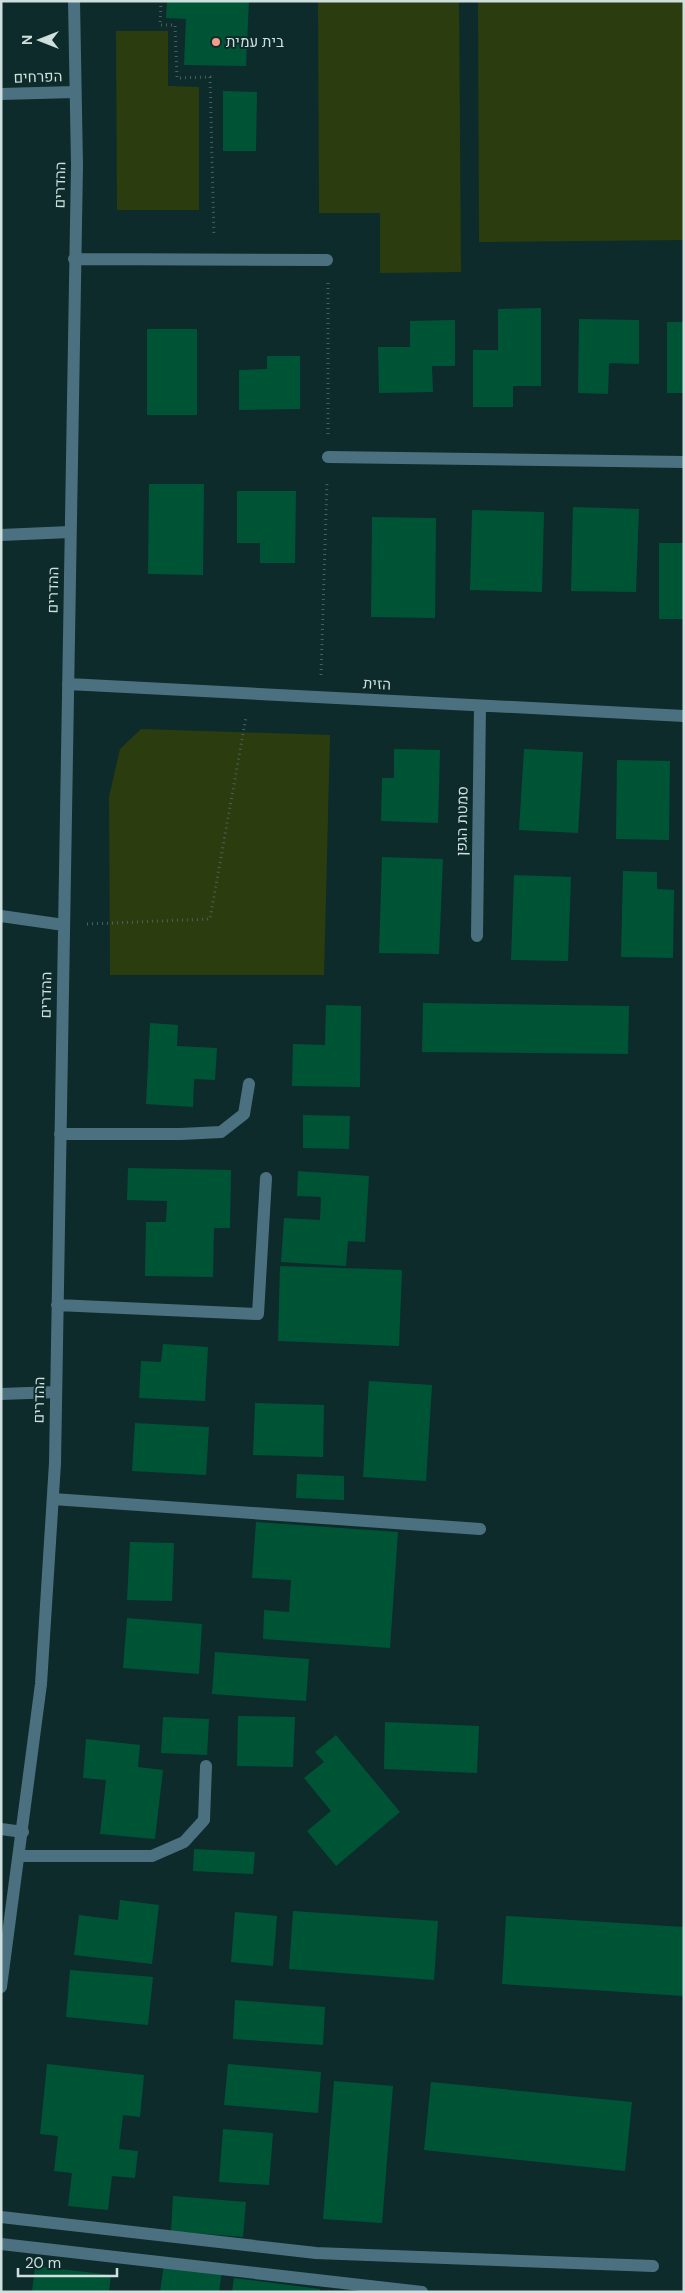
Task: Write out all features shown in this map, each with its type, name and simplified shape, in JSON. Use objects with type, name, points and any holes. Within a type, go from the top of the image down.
[{"type":"street","name":"ההדרים","points":[[1,1987],[20,1856],[41,1684],[53,1499],[74,259],[74,1]]},
{"type":"street","name":"הפרחים","points":[[1,94],[75,92]]},
{"type":"street","points":[[74,259],[328,260]]},
{"type":"street","points":[[328,457],[684,462]]},
{"type":"street","points":[[1,536],[70,532]]},
{"type":"street","name":"הזית","points":[[68,684],[684,716]]},
{"type":"street","name":"סמטת הגפן","points":[[477,936],[480,706]]},
{"type":"street","points":[[1,916],[64,925]]},
{"type":"street","points":[[60,1134],[221,1132],[244,1114],[248,1084]]},
{"type":"street","points":[[57,1305],[258,1314],[266,1178]]},
{"type":"street","points":[[1,1394],[56,1392]]},
{"type":"street","points":[[53,1499],[480,1529]]},
{"type":"street","points":[[20,1856],[152,1856],[184,1842],[204,1820],[206,1766]]},
{"type":"street","points":[[1,1829],[23,1832]]},
{"type":"street","points":[[1,2217],[316,2253],[653,2266]]},
{"type":"street","points":[[1,2244],[422,2292]]},
{"type":"path","points":[[161,1],[160,25],[175,25],[177,78],[210,77],[215,260]]},
{"type":"path","points":[[64,925],[210,919],[250,694]]},
{"type":"green space","points":[[318,1],[459,1],[461,272],[380,273],[380,213],[319,213]]},
{"type":"green space","points":[[478,1],[684,1],[684,240],[479,242]]},
{"type":"green space","points":[[116,31],[168,31],[168,86],[199,87],[199,210],[117,210]]},
{"type":"green space","points":[[141,729],[330,735],[324,975],[110,975],[109,797],[120,749]]},
{"type":"building","name":"בית עמית","points":[[167,1],[249,1],[246,66],[184,65],[186,19],[166,18]]},
{"type":"building","points":[[223,91],[257,92],[256,151],[223,151]]},
{"type":"building","points":[[541,308],[541,386],[513,386],[513,407],[473,407],[473,350],[498,350],[498,309]]},
{"type":"building","points":[[579,319],[639,320],[639,364],[609,363],[608,394],[578,393]]},
{"type":"building","points":[[455,320],[455,366],[432,366],[433,392],[379,393],[378,347],[410,347],[410,321]]},
{"type":"building","points":[[667,322],[684,322],[684,393],[667,393]]},
{"type":"building","points":[[147,329],[197,329],[197,415],[147,415]]},
{"type":"building","points":[[267,356],[300,356],[300,409],[239,410],[239,370],[267,369]]},
{"type":"building","points":[[149,484],[204,484],[203,575],[148,574]]},
{"type":"building","points":[[237,491],[296,491],[295,563],[260,563],[260,543],[237,543]]},
{"type":"building","points":[[573,507],[639,509],[636,592],[571,591]]},
{"type":"building","points":[[472,510],[544,512],[542,592],[470,590]]},
{"type":"building","points":[[372,517],[436,518],[435,618],[371,617]]},
{"type":"building","points":[[659,543],[684,543],[684,619],[659,619]]},
{"type":"building","points":[[394,749],[440,750],[438,823],[381,821],[382,778],[394,778]]},
{"type":"building","points":[[524,749],[583,752],[578,833],[519,830]]},
{"type":"building","points":[[617,760],[670,761],[669,840],[616,839]]},
{"type":"building","points":[[382,857],[443,859],[439,954],[379,953]]},
{"type":"building","points":[[623,871],[657,872],[657,889],[674,890],[673,958],[621,957]]},
{"type":"building","points":[[514,875],[571,877],[568,961],[511,960]]},
{"type":"building","points":[[423,1003],[629,1006],[628,1054],[422,1052]]},
{"type":"building","points":[[326,1005],[361,1006],[360,1087],[292,1086],[293,1044],[325,1045]]},
{"type":"building","points":[[150,1023],[178,1025],[177,1046],[217,1048],[215,1080],[194,1079],[193,1107],[146,1104]]},
{"type":"building","points":[[303,1115],[350,1116],[349,1149],[303,1148]]},
{"type":"building","points":[[128,1168],[231,1170],[230,1228],[214,1228],[213,1277],[145,1276],[146,1222],[166,1222],[167,1201],[127,1200]]},
{"type":"building","points":[[298,1171],[369,1176],[365,1242],[348,1241],[346,1266],[281,1262],[284,1218],[320,1220],[321,1197],[297,1196]]},
{"type":"building","points":[[280,1266],[402,1270],[399,1346],[278,1341]]},
{"type":"building","points":[[163,1344],[208,1347],[205,1401],[139,1398],[141,1361],[161,1362]]},
{"type":"building","points":[[369,1381],[432,1385],[426,1481],[363,1477]]},
{"type":"building","points":[[255,1403],[324,1405],[323,1457],[253,1455]]},
{"type":"building","points":[[135,1423],[209,1427],[206,1475],[132,1471]]},
{"type":"building","points":[[297,1474],[344,1476],[344,1500],[296,1498]]},
{"type":"building","points":[[256,1522],[398,1532],[390,1648],[263,1639],[264,1610],[289,1612],[291,1580],[252,1578]]},
{"type":"building","points":[[130,1542],[174,1543],[172,1601],[127,1600]]},
{"type":"building","points":[[127,1618],[202,1624],[199,1674],[123,1668]]},
{"type":"building","points":[[215,1652],[309,1659],[306,1701],[212,1694]]},
{"type":"building","points":[[238,1716],[295,1717],[293,1767],[237,1766]]},
{"type":"building","points":[[163,1717],[209,1719],[207,1755],[161,1753]]},
{"type":"building","points":[[385,1722],[479,1726],[477,1773],[384,1769]]},
{"type":"building","points":[[336,1735],[400,1812],[336,1866],[307,1831],[331,1811],[304,1778],[324,1762],[315,1752]]},
{"type":"building","points":[[86,1739],[140,1745],[138,1767],[163,1770],[155,1839],[100,1834],[106,1780],[83,1778]]},
{"type":"building","points":[[194,1849],[255,1852],[253,1874],[193,1871]]},
{"type":"building","points":[[120,1900],[159,1905],[152,1964],[74,1955],[79,1915],[118,1920]]},
{"type":"building","points":[[293,1911],[438,1921],[434,1980],[289,1969]]},
{"type":"building","points":[[235,1912],[277,1916],[273,1966],[231,1962]]},
{"type":"building","points":[[506,1916],[684,1927],[684,1996],[502,1984]]},
{"type":"building","points":[[70,1970],[153,1977],[148,2025],[66,2017]]},
{"type":"building","points":[[235,2000],[325,2007],[323,2045],[233,2039]]},
{"type":"building","points":[[47,2064],[144,2075],[140,2117],[123,2115],[119,2149],[138,2151],[135,2178],[112,2176],[108,2210],[68,2206],[72,2173],[54,2171],[58,2136],[40,2134]]},
{"type":"building","points":[[228,2064],[321,2072],[318,2113],[224,2105]]},
{"type":"building","points":[[334,2081],[393,2086],[382,2223],[323,2219]]},
{"type":"building","points":[[431,2082],[632,2102],[625,2171],[424,2150]]},
{"type":"building","points":[[223,2129],[273,2133],[269,2185],[219,2182]]},
{"type":"building","points":[[173,2196],[246,2202],[243,2237],[171,2231]]},
{"type":"building","points":[[164,2264],[222,2271],[219,2292],[160,2292]]},
{"type":"building","points":[[35,2266],[111,2275],[109,2292],[32,2292]]},
{"type":"building","points":[[234,2278],[320,2289],[320,2292],[232,2292]]},
{"type":"place","name":"בית עמית","points":[[216,42]]}]
